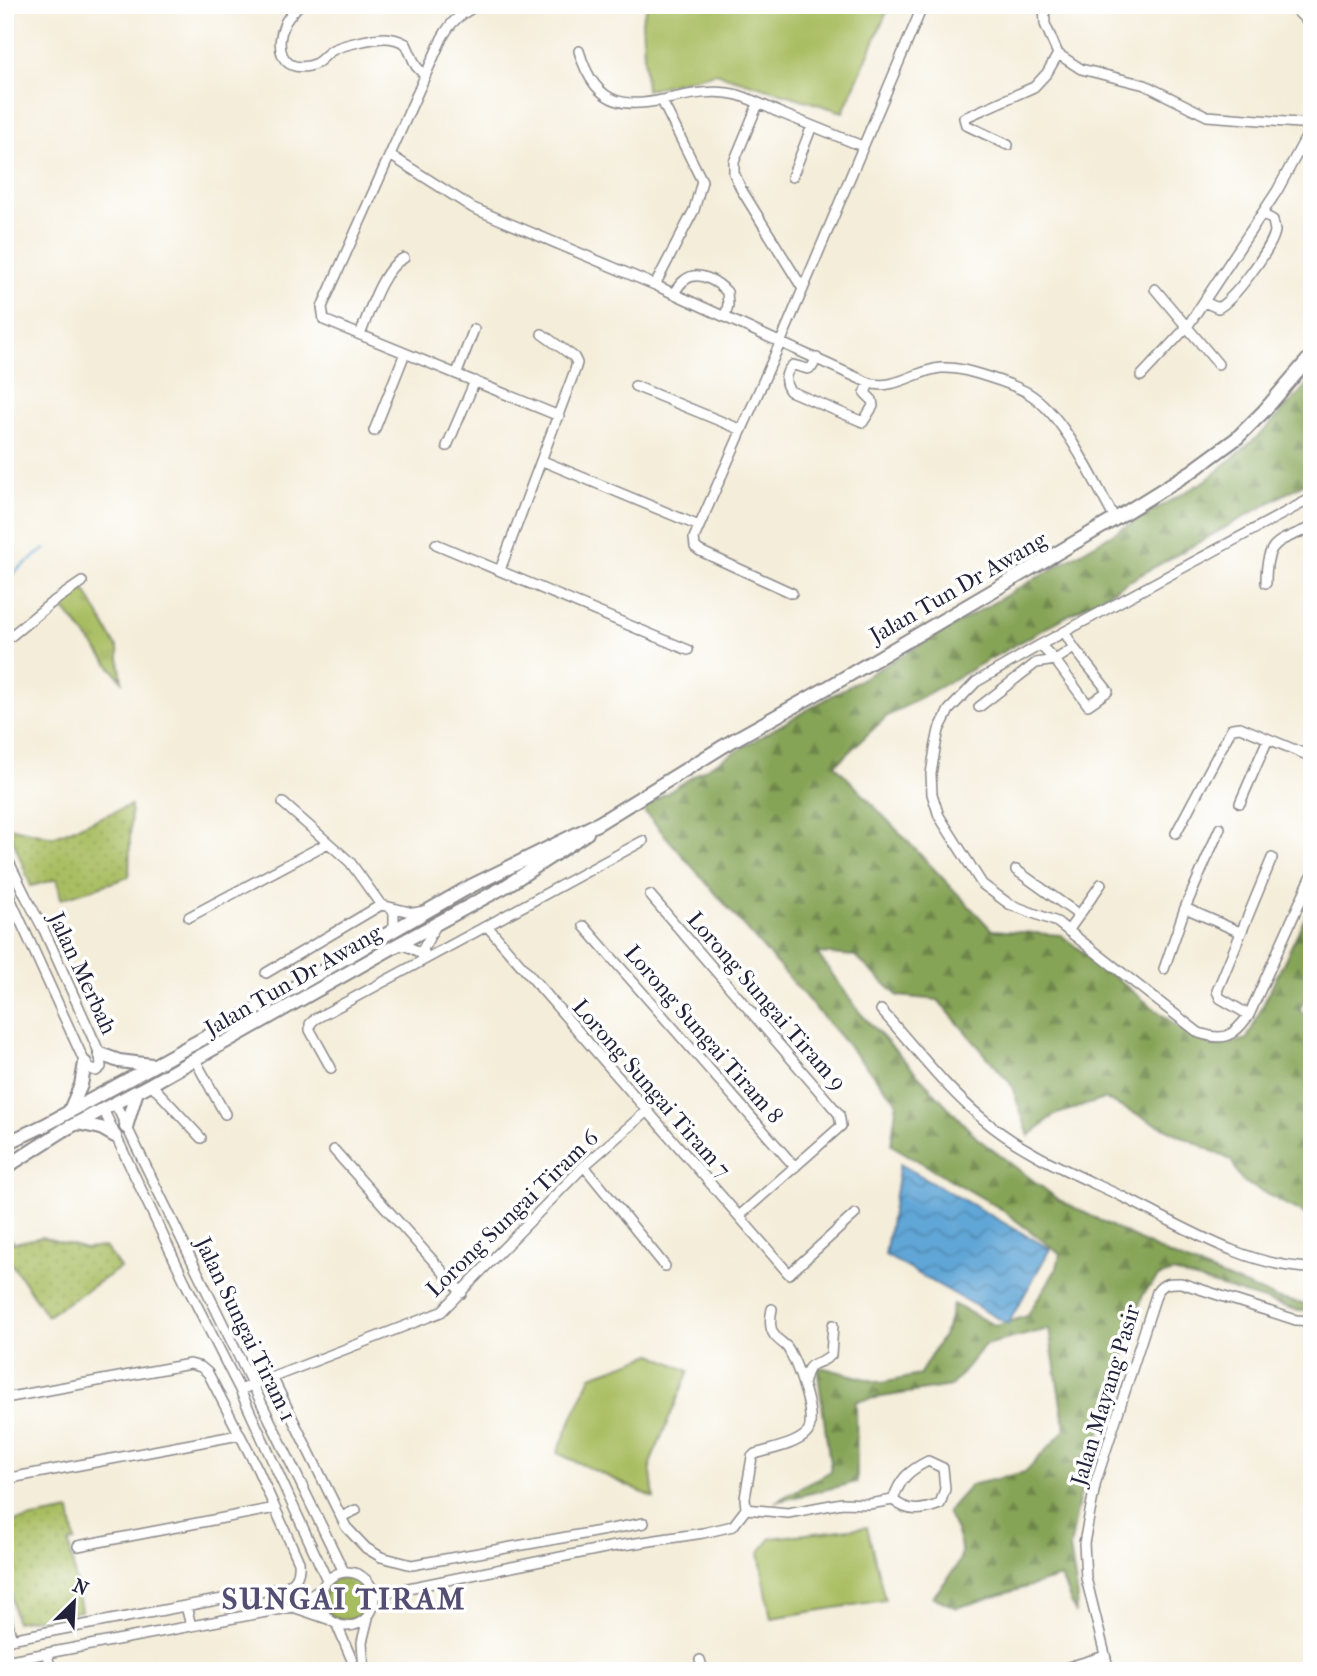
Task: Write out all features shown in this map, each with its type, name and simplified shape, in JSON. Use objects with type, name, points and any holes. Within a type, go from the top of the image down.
[{"type":"main road","name":"Jalan Tun Dr Awang","points":[[5,1144],[237,1020],[425,911],[599,823],[732,741],[1115,519],[1192,471],[1226,446],[1264,411],[1312,355]]},
{"type":"main road","name":"Jalan Tun Dr Awang","points":[[5,1168],[42,1142],[152,1084],[436,925],[541,864],[576,842],[599,823]]},
{"type":"main road","points":[[100,1054],[119,1061],[152,1065]]},
{"type":"main road","points":[[69,1110],[81,1085],[85,1063]]},
{"type":"main road","points":[[126,1127],[136,1091]]},
{"type":"main road","points":[[77,1123],[101,1128],[115,1136]]},
{"type":"street","points":[[299,5],[286,22],[281,39],[281,57],[286,63],[307,67],[340,47],[393,38],[406,44],[416,66],[425,76]]},
{"type":"street","points":[[477,5],[457,16],[450,24],[322,307],[324,320],[559,416]]},
{"type":"street","points":[[792,593],[700,551],[694,543],[923,5]]},
{"type":"street","points":[[1044,5],[1045,24],[1058,54],[1081,69],[1145,85],[1207,116],[1312,125],[1277,191],[1187,327],[1141,376]]},
{"type":"street","points":[[1291,5],[1312,26]]},
{"type":"street","points":[[579,51],[587,77],[598,90],[616,101],[634,105],[663,102],[685,95],[718,92],[738,95],[862,146]]},
{"type":"street","points":[[1008,145],[966,125],[964,118],[1034,87],[1047,73],[1058,54]]},
{"type":"street","points":[[655,285],[694,210],[702,181],[663,102]]},
{"type":"street","points":[[758,104],[734,162],[734,173],[741,190],[803,289]]},
{"type":"street","points":[[792,177],[812,126]]},
{"type":"street","points":[[390,155],[473,208],[655,285],[869,383],[885,386],[935,369],[953,367],[1000,380],[1029,393],[1047,409],[1071,440],[1115,519]]},
{"type":"street","points":[[1204,302],[1218,308],[1226,305],[1255,268],[1275,230],[1273,219],[1262,214]]},
{"type":"street","points":[[360,335],[387,273],[395,263],[404,258]]},
{"type":"street","points":[[673,293],[684,280],[692,276],[708,279],[727,292],[729,306],[725,317]]},
{"type":"street","points":[[1155,289],[1218,364]]},
{"type":"street","points":[[457,373],[474,330]]},
{"type":"street","points":[[500,570],[543,461],[577,363],[542,334]]},
{"type":"street","points":[[374,431],[405,353]]},
{"type":"street","points":[[817,358],[808,369],[793,365],[789,369],[785,381],[790,391],[863,422],[873,407],[872,400],[865,393],[869,383]]},
{"type":"street","points":[[447,446],[475,381]]},
{"type":"street","points":[[635,386],[742,430]]},
{"type":"street","points":[[543,461],[699,526]]},
{"type":"street","points":[[1312,498],[976,682],[949,710],[939,730],[930,774],[932,794],[939,816],[982,884],[1009,904],[1049,919],[1068,931],[1199,1032],[1213,1037],[1225,1037],[1237,1031],[1249,1015],[1312,875]]},
{"type":"street","points":[[1266,583],[1266,561],[1271,548],[1278,542],[1312,527]]},
{"type":"street","points":[[436,544],[688,650]]},
{"type":"street","points":[[5,640],[82,582]]},
{"type":"street","points":[[1040,645],[1055,660],[1088,705],[1108,691],[1065,633]]},
{"type":"street","points":[[979,707],[1036,663],[1055,660],[1074,648]]},
{"type":"street","points":[[1176,833],[1232,728],[1240,727],[1312,757]]},
{"type":"street","points":[[1240,803],[1268,739]]},
{"type":"street","points":[[284,803],[350,862],[385,906],[394,912],[394,926],[390,932]]},
{"type":"street","points":[[1164,969],[1185,908],[1220,828]]},
{"type":"street","points":[[331,1068],[310,1030],[314,1019],[643,841]]},
{"type":"street","points":[[189,917],[328,843]]},
{"type":"street","name":"Jalan Merbah","points":[[5,854],[44,930],[100,1054],[102,1061],[99,1069],[91,1070],[85,1063],[5,887]]},
{"type":"street","points":[[1249,1015],[1217,995],[1240,932],[1272,858]]},
{"type":"street","points":[[1016,870],[1079,915]]},
{"type":"street","points":[[1068,931],[1101,884]]},
{"type":"street","name":"Lorong Sungai Tiram 9","points":[[650,895],[839,1114],[841,1126],[739,1216]]},
{"type":"street","points":[[385,906],[414,913],[425,911]]},
{"type":"street","name":"Jalan Tun Dr Awang","points":[[266,973],[385,906]]},
{"type":"street","points":[[1185,908],[1240,932]]},
{"type":"street","points":[[426,959],[423,949],[436,925]]},
{"type":"street","name":"Lorong Sungai Tiram 7","points":[[487,926],[789,1274],[855,1214]]},
{"type":"street","name":"Lorong Sungai Tiram 8","points":[[584,926],[794,1167]]},
{"type":"street","points":[[397,945],[408,946],[426,959]]},
{"type":"street","points":[[881,1010],[944,1083],[984,1120],[1020,1147],[1234,1250],[1294,1267],[1312,1268]]},
{"type":"street","points":[[195,1059],[225,1114]]},
{"type":"street","points":[[152,1084],[201,1138]]},
{"type":"street","name":"Jalan Sungai Tiram 1","points":[[109,1106],[126,1127],[344,1572]]},
{"type":"street","name":"Jalan Sungai Tiram 1","points":[[109,1106],[115,1136],[240,1390],[327,1580]]},
{"type":"street","name":"Lorong Sungai Tiram 6","points":[[240,1390],[441,1312],[584,1166],[647,1111]]},
{"type":"street","points":[[334,1150],[462,1293]]},
{"type":"street","points":[[584,1166],[665,1266]]},
{"type":"street","name":"Jalan Mayang Pasir","points":[[1109,1671],[1086,1578],[1084,1543],[1096,1481],[1157,1292],[1168,1283],[1181,1283],[1296,1320],[1312,1321]]},
{"type":"street","points":[[374,1595],[610,1547],[733,1526],[746,1509],[745,1498],[752,1457],[803,1438],[810,1432],[811,1416],[803,1386],[788,1349],[774,1336],[770,1319],[772,1309]]},
{"type":"street","points":[[803,1386],[805,1372],[809,1367],[831,1354],[833,1325]]},
{"type":"street","points":[[5,1398],[190,1364],[201,1367],[208,1373],[275,1508],[299,1562],[300,1572],[292,1584],[286,1587],[8,1639],[5,1605]]},
{"type":"street","points":[[272,1377],[352,1536],[381,1557],[412,1564],[644,1522]]},
{"type":"street","points":[[5,1479],[239,1435]]},
{"type":"street","points":[[746,1509],[788,1513],[842,1503],[869,1504],[893,1500],[905,1510],[923,1510],[940,1504],[945,1489],[943,1468],[928,1461],[909,1471],[899,1483],[893,1500]]},
{"type":"street","points":[[78,1546],[275,1508]]},
{"type":"street","points":[[341,1517],[356,1510]]},
{"type":"street","points":[[5,1661],[293,1607],[321,1589],[327,1580],[344,1572],[360,1575],[372,1587],[374,1595],[362,1642],[365,1671]]},
{"type":"street","points":[[321,1589],[321,1605],[333,1621],[352,1660],[353,1671]]},
{"type":"street","points":[[186,1606],[191,1626]]},
{"type":"street","points":[[293,1607],[353,1625],[368,1616]]},
{"type":"street","points":[[47,1654],[51,1671]]},
{"type":"street","points":[[1055,1671],[1075,1668],[1105,1656]]},
{"type":"street","points":[[700,1660],[703,1671]]},
{"type":"green space","points":[[648,5],[890,5],[843,112],[716,73],[646,90],[642,20]]},
{"type":"green space","points":[[1312,379],[1312,479],[886,717],[835,765],[992,930],[1061,935],[1179,1028],[1215,1047],[1247,1039],[1312,903],[1312,989],[1299,1010],[1312,1018],[1312,1218],[1242,1181],[1231,1160],[1105,1099],[1054,1115],[1029,1136],[1011,1084],[938,1000],[898,996],[855,956],[817,953],[861,1014],[977,1138],[1059,1200],[1167,1254],[1276,1298],[1312,1306],[1312,1311],[1299,1311],[1173,1272],[1158,1277],[1143,1294],[1079,1500],[1070,1548],[1078,1598],[1075,1612],[1061,1577],[956,1608],[933,1597],[960,1558],[959,1540],[947,1512],[971,1485],[1025,1472],[1065,1430],[1049,1329],[985,1345],[951,1386],[856,1401],[857,1482],[775,1502],[831,1471],[817,1366],[882,1383],[919,1375],[947,1329],[953,1304],[996,1326],[1027,1316],[1057,1268],[1060,1254],[1001,1209],[891,1145],[897,1102],[642,809],[703,770],[1208,479],[1263,432]]},
{"type":"green space","points":[[83,587],[118,649],[122,681],[61,605]]},
{"type":"green space","points":[[131,805],[129,877],[61,899],[57,879],[31,886],[8,827],[53,837]]},
{"type":"green space","points":[[5,1230],[14,1243],[42,1237],[86,1249],[105,1247],[120,1268],[47,1316],[5,1254]]},
{"type":"green space","points":[[652,1354],[689,1371],[650,1464],[654,1498],[557,1453],[591,1376]]},
{"type":"green space","points":[[70,1511],[75,1541],[69,1543],[81,1611],[16,1622],[5,1561],[5,1523]]},
{"type":"green space","points":[[867,1527],[885,1600],[771,1618],[759,1553],[771,1538]]},
{"type":"green space","points":[[346,1577],[362,1583],[368,1599],[362,1615],[346,1621],[330,1615],[324,1599],[330,1583]]},
{"type":"water","points":[[900,1164],[1050,1249],[1008,1324],[885,1255]]},
{"type":"waterway","points":[[5,579],[45,549]]},
{"type":"district","name":"SUNGAI TIRAM","points":[[344,1599]]}]
